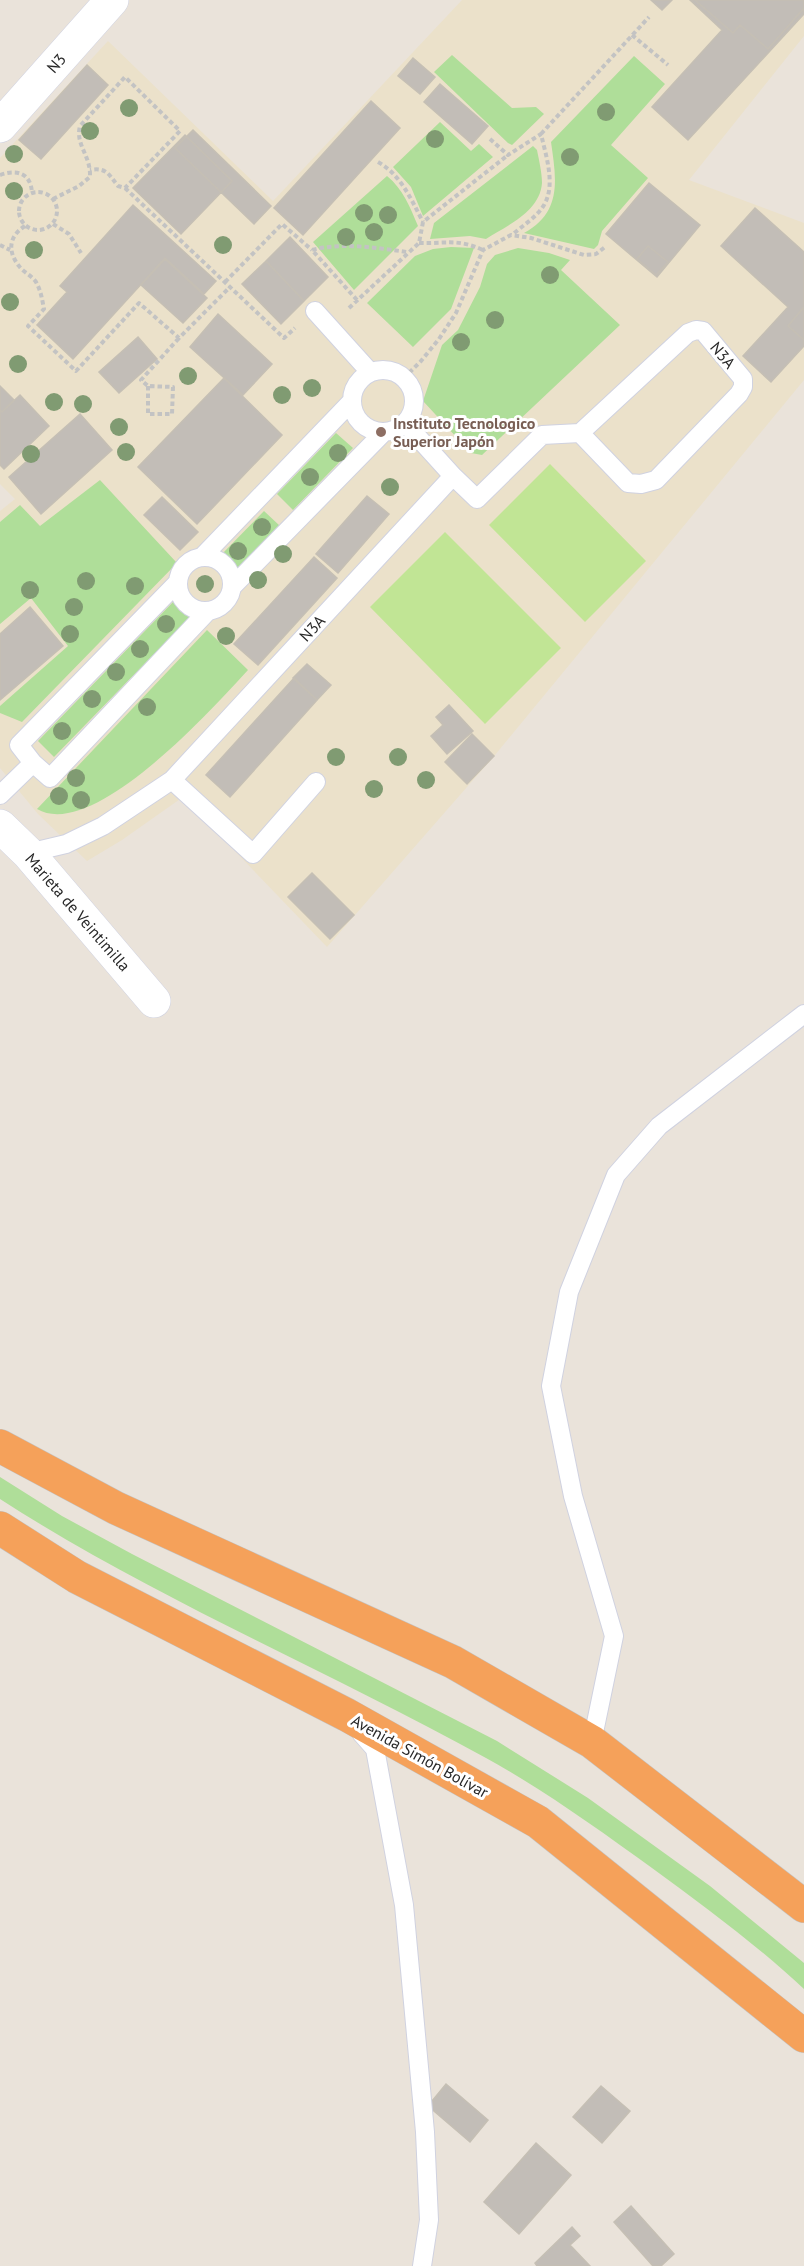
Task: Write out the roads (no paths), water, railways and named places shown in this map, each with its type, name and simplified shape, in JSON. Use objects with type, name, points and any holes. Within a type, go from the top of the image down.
[{"type":"highway","points":[[0,1446],[116,1508],[453,1662],[592,1742],[804,1906]]},
{"type":"highway","name":"Avenida Simón Bolívar","points":[[0,1528],[77,1577],[347,1715],[538,1822],[804,2036]]},
{"type":"street","name":"N3","points":[[0,126],[112,0]]},
{"type":"street","name":"Marieta de Veintimilla","points":[[0,825],[28,853],[154,1001]]},
{"type":"lane","points":[[315,311],[370,372]]},
{"type":"lane","name":"N3A","points":[[696,330],[703,331],[743,379],[743,387],[739,394],[656,480],[640,484],[628,483],[580,433],[688,333],[696,330]]},
{"type":"lane","points":[[382,370],[394,372],[404,378],[411,389],[414,400],[412,412],[405,423],[395,430],[383,433],[372,431],[361,424],[354,414],[351,402],[353,390],[370,372],[382,370]]},
{"type":"lane","points":[[202,557],[351,402]]},
{"type":"lane","points":[[405,423],[477,499],[542,435],[580,433]]},
{"type":"lane","points":[[178,582],[180,594],[186,603],[196,610],[208,611],[220,607],[228,598],[232,587],[383,433]]},
{"type":"lane","name":"N3A","points":[[28,853],[66,844],[103,826],[172,780],[453,476]]},
{"type":"lane","points":[[208,611],[50,778],[33,764],[19,746],[178,582],[182,570],[191,561],[202,557],[214,558],[224,565],[231,575],[232,587]]},
{"type":"lane","points":[[0,795],[33,764]]},
{"type":"lane","points":[[172,780],[253,854],[316,782]]},
{"type":"lane","points":[[592,1742],[614,1636],[573,1496],[551,1386],[569,1292],[616,1175],[659,1126],[804,1014]]},
{"type":"lane","points":[[347,1715],[375,1749],[404,1905],[425,2132],[429,2220],[423,2266]]},
{"type":"place","name":"Instituto Tecnologico Superior Japón","points":[[381,432]]}]
